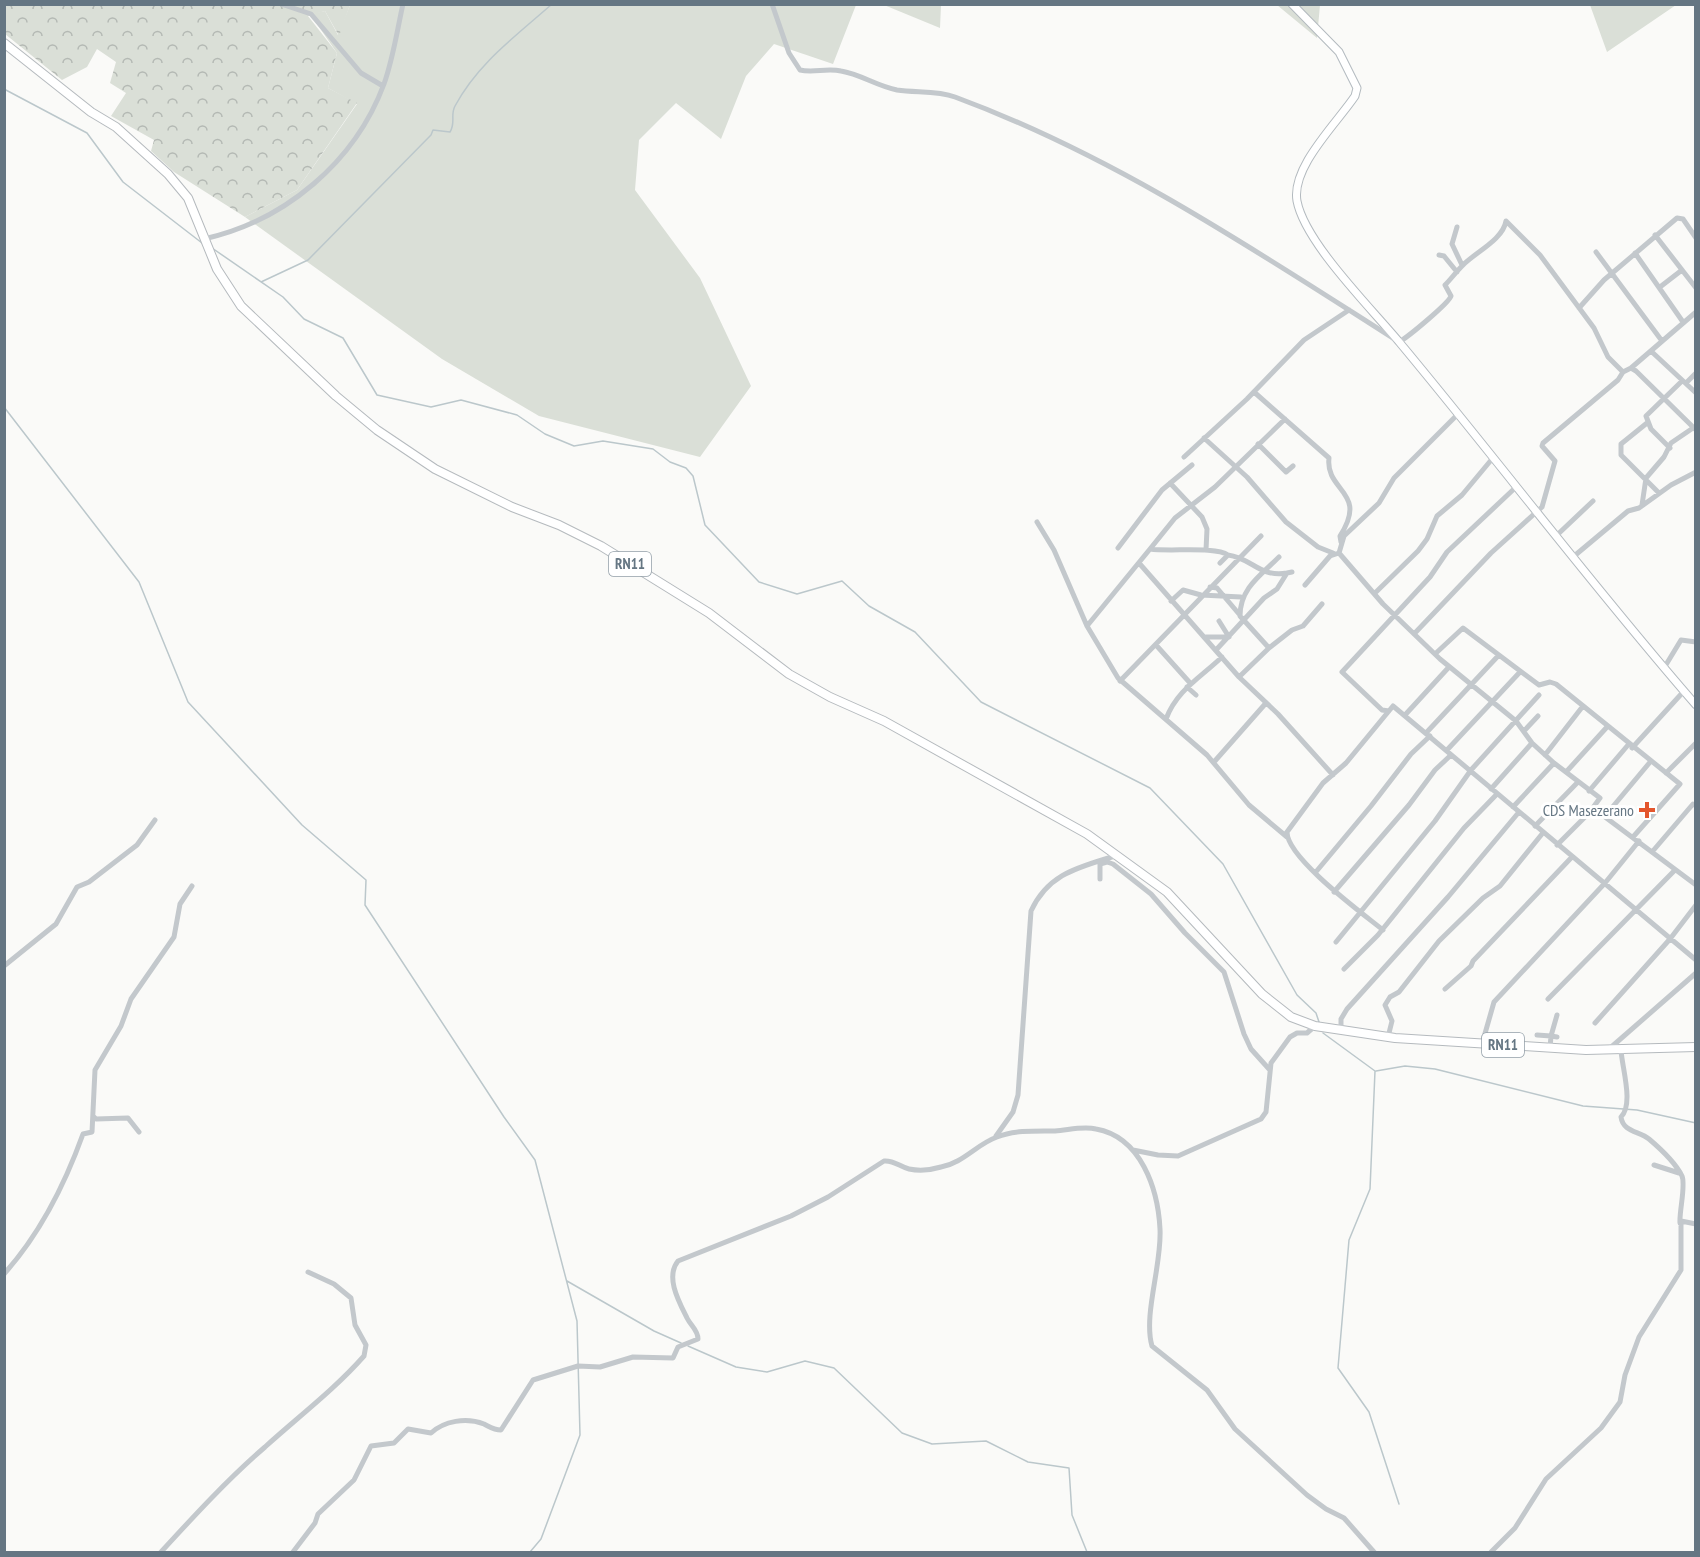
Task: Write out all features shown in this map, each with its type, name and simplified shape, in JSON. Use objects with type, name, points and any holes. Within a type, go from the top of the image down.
[{"type":"main road","points":[[1292,4],[1339,52],[1357,88],[1355,96],[1299,178],[1297,201],[1319,244],[1515,488],[1695,705]]},
{"type":"main road","name":"RN11","points":[[4,43],[91,112],[116,127],[168,174],[188,198],[222,280],[241,306],[336,396],[404,450],[467,486],[559,525],[601,546],[709,613],[789,674],[830,697],[884,721],[1056,815],[1118,855],[1181,906],[1271,1003],[1291,1017],[1315,1026],[1388,1037],[1482,1044],[1607,1050],[1695,1047]]},
{"type":"main road","name":"RN11","points":[[1682,1046],[1695,1042]]},
{"type":"street","points":[[282,4],[311,14],[361,73],[383,86]]},
{"type":"street","points":[[204,238],[250,225],[289,203],[350,146],[372,113],[383,86],[403,4]]},
{"type":"street","points":[[772,4],[789,53],[800,70],[839,70],[894,89],[954,96],[1014,122],[1162,193],[1399,342],[1419,329],[1430,316],[1450,300],[1445,286],[1462,266],[1506,226],[1506,221],[1534,248],[1594,328],[1608,357],[1623,372]]},
{"type":"street","points":[[1579,308],[1612,273],[1674,220],[1681,217],[1695,238]]},
{"type":"street","points":[[1458,227],[1452,244],[1462,266]]},
{"type":"street","points":[[1655,235],[1695,288]]},
{"type":"street","points":[[1596,252],[1662,341]]},
{"type":"street","points":[[1635,253],[1683,322]]},
{"type":"street","points":[[1439,255],[1444,256],[1457,272]]},
{"type":"street","points":[[1660,286],[1682,270]]},
{"type":"street","points":[[1184,457],[1254,392],[1304,340],[1349,310]]},
{"type":"street","points":[[1414,634],[1491,553],[1542,507],[1555,461],[1542,446],[1543,443],[1618,380],[1623,372],[1632,368],[1652,352],[1695,312]]},
{"type":"street","points":[[1652,352],[1695,393]]},
{"type":"street","points":[[1632,368],[1694,429],[1680,435],[1671,443],[1670,448],[1646,478],[1643,485],[1642,506]]},
{"type":"street","points":[[1670,448],[1647,423],[1647,412],[1695,373]]},
{"type":"street","points":[[1254,392],[1329,458],[1330,471],[1347,496],[1350,520],[1340,536],[1341,542]]},
{"type":"street","points":[[1305,585],[1336,553],[1352,527],[1379,503],[1394,478],[1457,415]]},
{"type":"street","points":[[1087,626],[1175,518],[1215,488],[1234,466],[1285,419]]},
{"type":"street","points":[[1647,423],[1621,444],[1621,455],[1659,493]]},
{"type":"street","points":[[1204,438],[1234,466],[1286,522],[1318,548],[1336,553],[1394,615],[1449,667],[1516,721],[1532,743],[1554,763],[1568,771],[1578,783],[1600,798],[1557,845]]},
{"type":"street","points":[[1258,444],[1286,472],[1293,466]]},
{"type":"street","points":[[1375,593],[1418,551],[1427,539],[1437,516],[1462,495],[1492,459]]},
{"type":"street","points":[[1118,548],[1170,483],[1192,465]]},
{"type":"street","points":[[1573,557],[1628,511],[1642,506],[1695,472]]},
{"type":"street","points":[[1170,483],[1202,516],[1207,529],[1206,550]]},
{"type":"street","points":[[1389,711],[1382,710],[1342,672],[1430,578],[1447,552],[1515,488]]},
{"type":"street","points":[[1556,536],[1593,501]]},
{"type":"street","points":[[1037,522],[1054,550],[1087,626],[1120,681],[1214,762],[1250,805],[1287,837],[1291,846],[1334,892],[1383,930]]},
{"type":"street","points":[[1120,681],[1201,595],[1261,536]]},
{"type":"street","points":[[1150,549],[1168,552],[1206,550],[1240,557],[1263,573],[1289,573],[1277,589],[1241,618],[1229,637],[1216,650]]},
{"type":"street","points":[[1220,563],[1228,555]]},
{"type":"street","points":[[1241,618],[1241,597],[1249,584],[1279,557]]},
{"type":"street","points":[[1138,563],[1206,637],[1239,677],[1333,775]]},
{"type":"street","points":[[1210,587],[1217,588],[1269,648]]},
{"type":"street","points":[[1171,601],[1183,590],[1224,598],[1241,597]]},
{"type":"street","points":[[1239,677],[1269,648],[1292,630],[1303,626],[1322,604]]},
{"type":"street","points":[[1219,621],[1229,637]]},
{"type":"street","points":[[1435,654],[1463,628],[1539,685],[1553,682],[1680,784],[1633,837]]},
{"type":"street","points":[[1206,637],[1229,637]]},
{"type":"street","points":[[1664,668],[1681,640],[1695,642]]},
{"type":"street","points":[[1156,645],[1196,695]]},
{"type":"street","points":[[1315,873],[1411,754],[1498,656]]},
{"type":"street","points":[[1166,719],[1169,707],[1189,685],[1222,657]]},
{"type":"street","points":[[1405,715],[1449,667]]},
{"type":"street","points":[[1334,892],[1409,805],[1449,752],[1520,672]]},
{"type":"street","points":[[1589,791],[1684,691]]},
{"type":"street","points":[[1336,942],[1436,820],[1471,770],[1539,695]]},
{"type":"street","points":[[1214,762],[1266,703]]},
{"type":"street","points":[[1287,837],[1287,832],[1314,794],[1393,706],[1471,770],[1542,834],[1605,882],[1695,960]]},
{"type":"street","points":[[1545,754],[1583,706]]},
{"type":"street","points":[[1524,731],[1538,716]]},
{"type":"street","points":[[1568,771],[1607,727]]},
{"type":"street","points":[[1491,789],[1532,743]]},
{"type":"street","points":[[1666,773],[1695,743]]},
{"type":"street","points":[[1605,816],[1651,761]]},
{"type":"street","points":[[1513,807],[1554,763]]},
{"type":"street","points":[[1535,826],[1578,783]]},
{"type":"street","points":[[1344,969],[1383,930],[1464,828],[1497,794]]},
{"type":"street","points":[[1652,852],[1693,804],[1695,806]]},
{"type":"street","points":[[1593,808],[1695,885]]},
{"type":"street","points":[[1341,1030],[1341,1019],[1347,1009],[1448,897],[1519,812]]},
{"type":"street","points":[[4,966],[56,924],[77,887],[89,882],[137,845],[155,820]]},
{"type":"street","points":[[1388,1037],[1392,1021],[1385,1006],[1388,1000],[1399,992],[1439,941],[1483,898],[1501,885],[1542,834]]},
{"type":"street","points":[[1482,1044],[1494,1002],[1605,882],[1639,841]]},
{"type":"street","points":[[995,1138],[1013,1112],[1018,1095],[1031,911],[1043,889],[1068,872],[1118,855]]},
{"type":"street","points":[[1445,989],[1471,966],[1473,961],[1571,858]]},
{"type":"street","points":[[1100,879],[1100,864],[1107,862],[1113,864],[1151,894],[1185,933],[1224,972],[1244,1034],[1251,1049],[1269,1069]]},
{"type":"street","points":[[1548,999],[1675,870]]},
{"type":"street","points":[[4,1274],[21,1256],[59,1193],[83,1134],[92,1132],[95,1070],[121,1026],[131,999],[174,937],[180,904],[192,886]]},
{"type":"street","points":[[1595,1023],[1670,939],[1695,905]]},
{"type":"street","points":[[1607,1050],[1695,973]]},
{"type":"street","points":[[1550,1048],[1557,1015]]},
{"type":"street","points":[[1133,1150],[1178,1156],[1252,1124],[1266,1112],[1269,1069],[1290,1037],[1297,1033],[1307,1033],[1315,1026]]},
{"type":"street","points":[[1537,1035],[1554,1036]]},
{"type":"street","points":[[1491,1552],[1515,1528],[1546,1479],[1601,1428],[1620,1402],[1625,1375],[1639,1337],[1682,1270],[1680,1224],[1683,1180],[1674,1161],[1646,1137],[1629,1129],[1622,1122],[1621,1117],[1627,1110],[1628,1095],[1622,1073],[1621,1050]]},
{"type":"street","points":[[92,1115],[96,1119],[128,1118],[139,1132]]},
{"type":"street","points":[[293,1552],[315,1523],[318,1514],[354,1480],[371,1446],[394,1443],[408,1429],[429,1433],[437,1427],[456,1421],[482,1423],[501,1430],[533,1380],[576,1367],[600,1367],[633,1357],[673,1358],[678,1347],[693,1342],[698,1339],[698,1335],[687,1317],[672,1280],[672,1268],[678,1261],[698,1250],[738,1238],[790,1216],[830,1196],[884,1161],[892,1161],[910,1169],[944,1167],[964,1158],[995,1138],[1014,1132],[1091,1128],[1111,1134],[1133,1150],[1150,1179],[1160,1227],[1160,1261],[1149,1328],[1152,1346],[1207,1389],[1235,1429],[1307,1495],[1326,1509],[1344,1518],[1374,1552]]},
{"type":"street","points":[[1654,1166],[1679,1173]]},
{"type":"street","points":[[1680,1224],[1682,1220],[1695,1224]]},
{"type":"street","points":[[161,1552],[193,1515],[263,1448],[310,1409],[364,1356],[366,1345],[355,1325],[351,1298],[334,1284],[308,1272]]},
{"type":"green space","points":[[1590,4],[1676,5],[1607,52]]},
{"type":"green space","points":[[4,5],[350,5],[339,36],[325,11],[308,16],[337,53],[328,88],[357,103],[297,190],[245,217],[174,172],[151,151],[154,140],[111,116],[126,93],[110,83],[116,62],[97,49],[87,67],[62,80],[5,34]]},
{"type":"green space","points":[[350,5],[856,5],[833,64],[774,44],[746,76],[721,139],[676,103],[639,140],[635,190],[700,278],[751,386],[700,457],[539,416],[442,359],[245,217],[297,190],[357,104],[328,88],[337,53],[310,14],[325,11],[338,35]]},
{"type":"green space","points":[[884,5],[941,5],[940,28]]},
{"type":"green space","points":[[1277,5],[1320,5],[1317,38]]},
{"type":"waterway","points":[[261,282],[308,260],[431,135],[433,130],[450,132],[455,106],[475,76],[486,63],[552,4]]},
{"type":"waterway","points":[[4,89],[87,133],[123,182],[202,243]]},
{"type":"waterway","points":[[212,248],[283,297],[304,319],[343,338],[377,395],[431,407],[461,400],[517,415],[545,434],[574,446],[603,441],[653,449],[670,462],[686,468],[693,476],[705,525],[759,582],[797,594],[842,581],[869,606],[915,632],[981,702],[1150,788],[1223,864],[1297,995],[1316,1013],[1319,1022]]},
{"type":"waterway","points":[[4,407],[139,582],[188,702],[302,825],[366,880],[365,905],[504,1117],[535,1160],[577,1321],[580,1435],[541,1539],[530,1552]]},
{"type":"waterway","points":[[1323,1033],[1375,1071],[1370,1189],[1349,1240],[1338,1368],[1369,1412],[1399,1504]]},
{"type":"waterway","points":[[1376,1071],[1405,1066],[1435,1069],[1583,1106],[1637,1110],[1696,1123]]},
{"type":"waterway","points":[[567,1281],[654,1331],[681,1343]]},
{"type":"waterway","points":[[688,1346],[736,1367],[767,1372],[805,1361],[834,1368],[902,1433],[932,1444],[986,1441],[1028,1462],[1069,1468],[1072,1515],[1087,1552]]},
{"type":"place","name":"CDS Masezerano","points":[[1647,810]]}]
